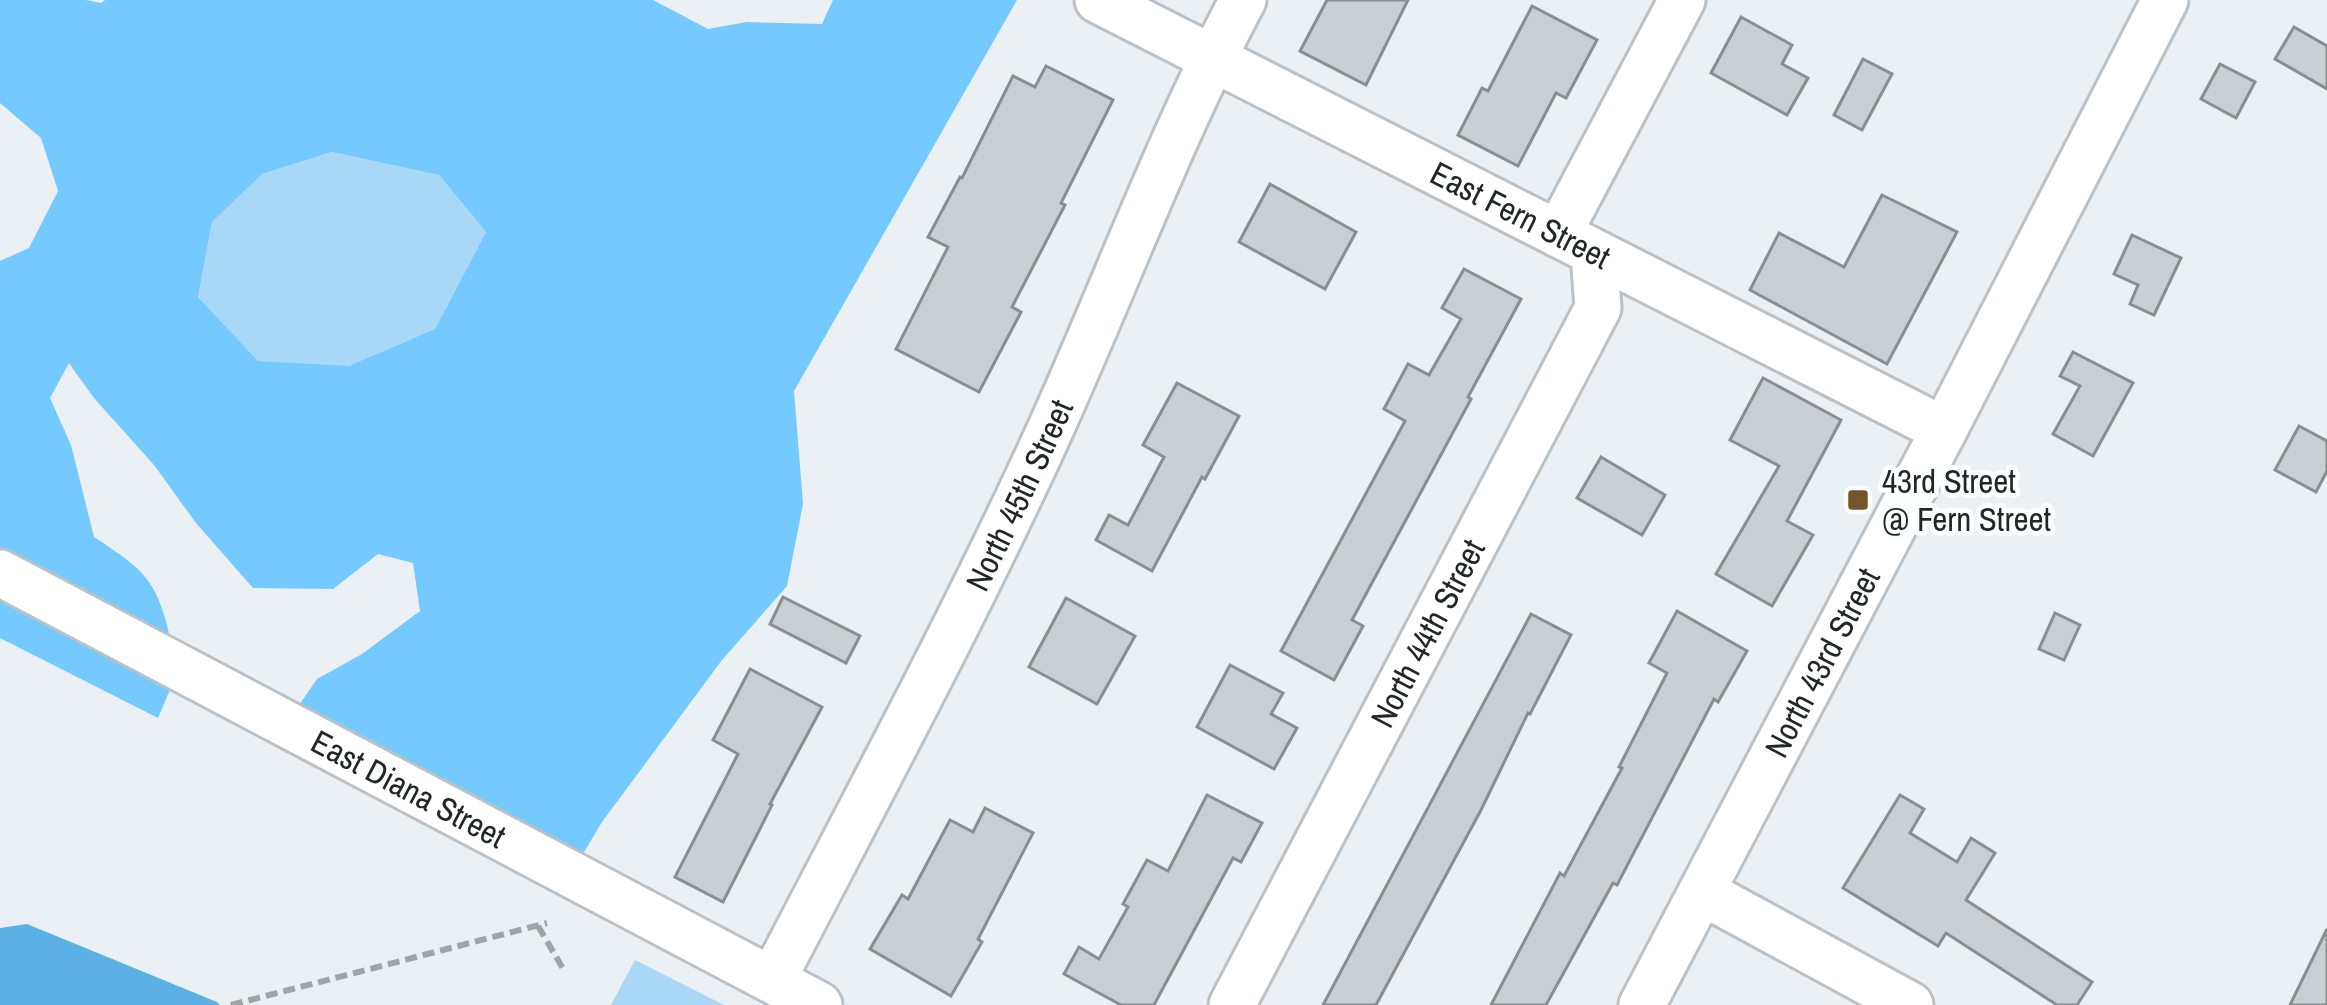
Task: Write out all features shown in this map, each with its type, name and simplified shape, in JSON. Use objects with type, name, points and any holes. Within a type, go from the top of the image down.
[{"type":"street","name":"East Fern Street","points":[[1098,0],[1945,430]]},
{"type":"street","name":"North 45th Street","points":[[773,979],[1009,520],[1212,58],[1243,0]]},
{"type":"street","name":"North 44th Street","points":[[1232,1005],[1598,308],[1576,244],[1682,0]]},
{"type":"street","name":"North 43rd Street","points":[[1642,1005],[2165,0]]},
{"type":"street","name":"East Diana Street","points":[[0,573],[819,1005]]},
{"type":"street","points":[[1702,892],[1910,1005]]},
{"type":"path","points":[[231,1005],[542,924],[565,972]]},
{"type":"shaded area","points":[[0,0],[653,0],[708,29],[747,22],[822,24],[833,0],[1017,0],[794,391],[803,504],[787,586],[722,660],[581,857],[297,708],[317,679],[362,654],[420,611],[413,563],[378,554],[333,589],[253,588],[69,363],[50,398],[71,445],[94,537],[147,579],[171,641],[0,551],[0,261],[29,248],[58,191],[41,138],[0,103]],"holes":[[[332,152],[439,175],[486,232],[435,329],[349,366],[258,361],[198,297],[212,222],[262,174]]]},
{"type":"shaded area","points":[[332,152],[439,175],[486,232],[435,329],[348,367],[258,361],[198,297],[212,222],[262,174]]},
{"type":"shaded area","points":[[0,595],[172,685],[158,718],[0,638]]},
{"type":"shaded area","points":[[27,924],[220,1005],[0,1005],[0,928]]},
{"type":"shaded area","points":[[635,960],[724,1005],[611,1005]]},
{"type":"building","points":[[1327,0],[1408,0],[1366,85],[1300,51]]},
{"type":"building","points":[[1532,6],[1597,40],[1566,98],[1556,93],[1518,166],[1458,135],[1482,88],[1488,91]]},
{"type":"building","points":[[1741,17],[1792,45],[1782,64],[1808,78],[1787,115],[1711,73]]},
{"type":"building","points":[[2294,27],[2327,46],[2327,89],[2275,59]]},
{"type":"building","points":[[1863,59],[1892,74],[1862,130],[1834,115]]},
{"type":"building","points":[[2220,64],[2255,82],[2236,118],[2201,99]]},
{"type":"building","points":[[1046,66],[1113,100],[1012,307],[1021,312],[979,392],[896,349],[948,247],[928,237],[1013,76],[1035,87]]},
{"type":"building","points":[[1270,184],[1356,232],[1325,289],[1239,242]]},
{"type":"building","points":[[1882,195],[1957,232],[1887,364],[1750,290],[1779,233],[1844,267]]},
{"type":"building","points":[[2132,235],[2181,258],[2154,315],[2130,304],[2138,285],[2114,274]]},
{"type":"building","points":[[1464,269],[1521,299],[1352,620],[1363,626],[1334,680],[1281,651],[1405,421],[1384,409],[1408,364],[1429,375],[1461,319],[1442,308]]},
{"type":"building","points":[[2073,352],[2133,383],[2093,456],[2053,434],[2080,386],[2060,376]]},
{"type":"building","points":[[1763,378],[1841,420],[1787,521],[1813,535],[1772,606],[1716,574],[1779,466],[1730,440]]},
{"type":"building","points":[[1177,383],[1239,416],[1152,571],[1096,540],[1109,515],[1128,525],[1164,457],[1143,445]]},
{"type":"building","points":[[2299,426],[2327,441],[2327,471],[2316,492],[2275,470]]},
{"type":"building","points":[[1601,457],[1665,495],[1642,535],[1577,498]]},
{"type":"building","points":[[783,597],[860,636],[846,663],[770,624]]},
{"type":"building","points":[[1066,598],[1135,636],[1097,704],[1029,667]]},
{"type":"building","points":[[1677,611],[1747,651],[1718,702],[1714,699],[1617,885],[1613,883],[1546,1005],[1491,1005],[1622,768],[1667,673],[1649,663]]},
{"type":"building","points":[[2055,613],[2080,625],[2064,660],[2039,649]]},
{"type":"building","points":[[1531,614],[1571,635],[1481,810],[1376,1005],[1323,1005]]},
{"type":"building","points":[[1230,665],[1283,693],[1271,714],[1297,728],[1274,769],[1197,727]]},
{"type":"building","points":[[750,669],[822,707],[723,902],[675,877],[738,754],[713,740]]},
{"type":"building","points":[[1207,795],[1262,823],[1241,862],[1233,858],[1154,1005],[1121,1005],[1064,974],[1079,947],[1099,959],[1147,860],[1168,871]]},
{"type":"building","points":[[1900,795],[1924,809],[1910,833],[1957,862],[1971,838],[1995,853],[1966,900],[2092,982],[2077,1005],[2057,1005],[1946,933],[1938,946],[1843,888]]},
{"type":"building","points":[[985,808],[1033,833],[951,996],[870,949],[902,895],[908,899],[950,820],[973,832]]},
{"type":"building","points":[[2327,929],[2327,1005],[2290,1005]]},
{"type":"place","name":"43rd Street @ Fern Street","points":[[1858,500]]}]
